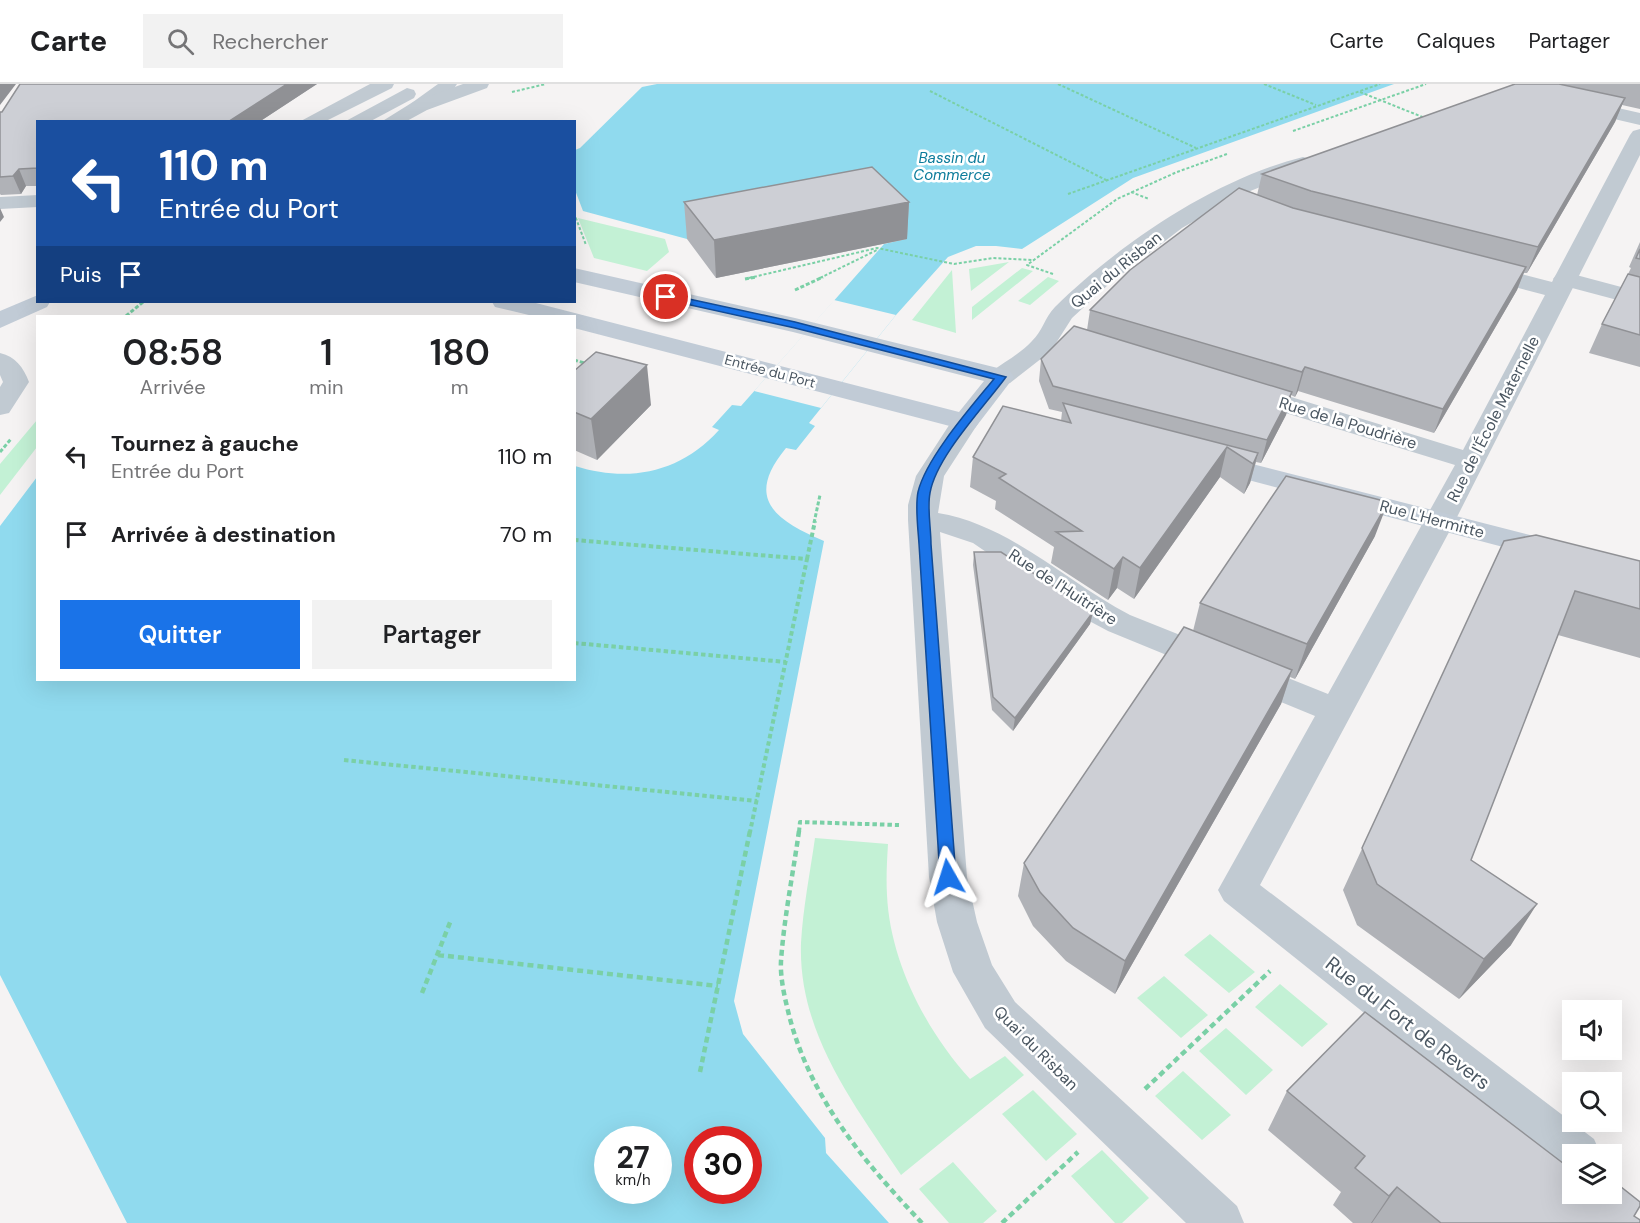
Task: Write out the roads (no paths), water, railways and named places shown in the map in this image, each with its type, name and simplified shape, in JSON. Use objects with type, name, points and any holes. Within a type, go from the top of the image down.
[{"type":"main road","points":[[576,275],[795,325],[1001,377]]},
{"type":"main road","points":[[0,297],[36,280]]},
{"type":"main road","points":[[0,321],[36,303]]},
{"type":"main road","points":[[508,303],[557,315]]},
{"type":"main road","name":"Entrée du Port","points":[[576,321],[849,393],[973,412]]},
{"type":"main road","name":"Quai du Risban","points":[[973,412],[1001,377]]},
{"type":"main road","points":[[973,412],[1012,410]]},
{"type":"main road","name":"Rue L'Hermitte","points":[[1186,455],[1640,573]]},
{"type":"street","points":[[312,120],[385,84]]},
{"type":"street","points":[[358,120],[440,84]]},
{"type":"street","points":[[417,95],[437,96],[448,84]]},
{"type":"street","points":[[392,120],[417,95],[480,84]]},
{"type":"street","points":[[1551,99],[1640,119]]},
{"type":"street","name":"Rue de l'École Maternelle","points":[[1238,890],[1440,521],[1640,135]]},
{"type":"street","name":"Quai du Risban","points":[[1001,377],[1042,346],[1064,336],[1062,314],[1112,270],[1174,223],[1220,196],[1324,155]]},
{"type":"street","points":[[1220,196],[1250,208]]},
{"type":"street","points":[[0,203],[36,201]]},
{"type":"street","points":[[1456,265],[1640,298]]},
{"type":"street","points":[[0,362],[11,370],[16,382],[0,406]]},
{"type":"street","name":"Rue de la Poudrière","points":[[1223,385],[1470,461]]},
{"type":"street","name":"Quai du Risban","points":[[973,412],[926,484],[923,520],[943,827],[948,877],[963,947],[982,987],[1000,1015],[1110,1122],[1220,1223]]},
{"type":"street","name":"Rue de l'Huitrière","points":[[923,520],[953,525],[984,536],[1089,607],[1119,624],[1336,711]]},
{"type":"street","name":"Rue du Fort de Revers","points":[[1238,890],[1564,1144]]},
{"type":"water","name":"Bassin du Commerce","points":[[657,84],[1394,84],[1133,178],[1022,249],[976,246],[948,257],[896,315],[809,423],[815,426],[796,450],[786,448],[767,481],[767,494],[771,506],[779,516],[791,525],[824,541],[734,1001],[743,1034],[825,1138],[826,1153],[889,1223],[127,1223],[0,975],[0,526],[36,478],[36,681],[576,681],[576,466],[615,474],[653,470],[671,465],[704,445],[719,430],[712,427],[732,405],[741,406],[884,244],[906,239],[871,203],[687,239],[583,211],[576,193],[576,150],[642,87]]}]
